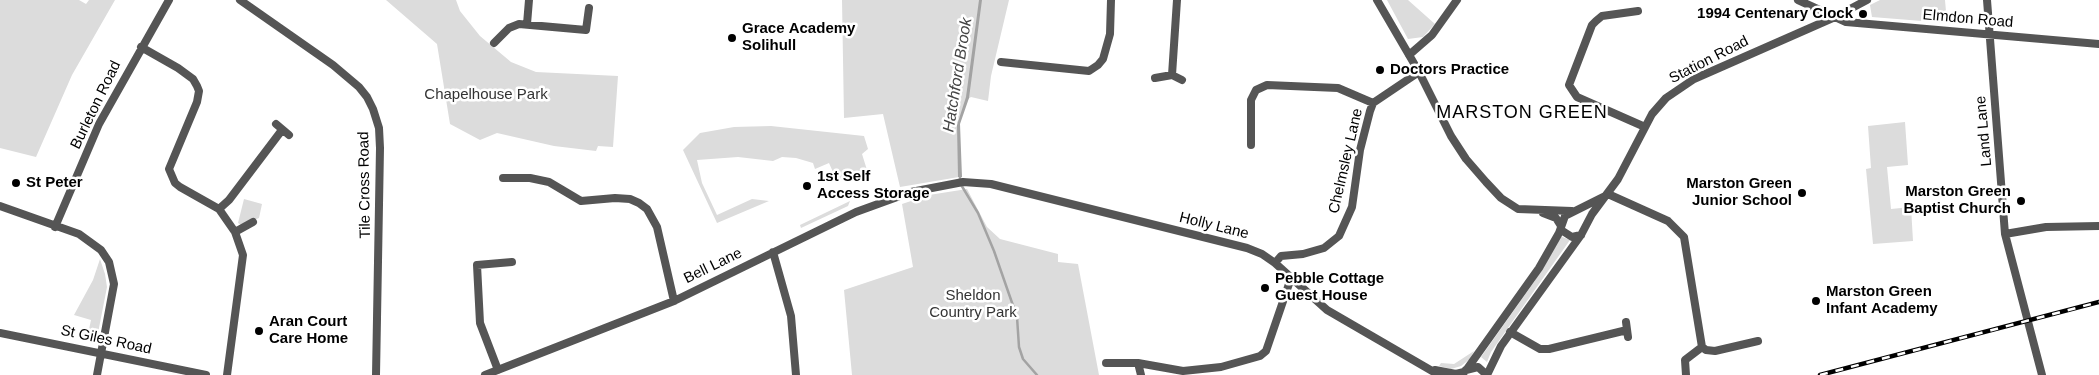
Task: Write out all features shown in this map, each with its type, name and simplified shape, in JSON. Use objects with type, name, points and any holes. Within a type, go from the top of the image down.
[{"type":"street","name":"Burleton Road","points":[[55,227],[99,124],[169,0]]},
{"type":"street","name":"Tile Cross Road","points":[[240,0],[333,65],[359,86],[368,97],[373,109],[379,128],[380,148],[376,375]]},
{"type":"street","points":[[528,24],[529,0]]},
{"type":"street","points":[[1001,62],[1089,71],[1104,59],[1110,34],[1111,0]]},
{"type":"street","points":[[1172,76],[1176,42],[1177,0]]},
{"type":"street","points":[[1377,0],[1419,72],[1451,136],[1466,159],[1501,198],[1518,209],[1551,215],[1561,228],[1572,237],[1581,234]]},
{"type":"street","points":[[1409,55],[1432,35],[1457,0]]},
{"type":"street","points":[[1798,0],[1835,17]]},
{"type":"street","name":"Station Road","points":[[1487,375],[1510,332],[1608,194],[1645,127],[1666,98],[1694,79],[1835,17],[1866,0]]},
{"type":"street","name":"Land Lane","points":[[1987,0],[2006,234],[2042,375]]},
{"type":"street","points":[[494,43],[509,28],[520,24],[586,30],[589,8]]},
{"type":"street","points":[[1638,11],[1602,16],[1592,25],[1569,85],[1577,98],[1645,127]]},
{"type":"street","name":"Elmdon Road","points":[[1835,17],[1846,22],[1858,24],[2099,44]]},
{"type":"street","points":[[141,47],[178,68],[193,79],[199,90],[197,102],[169,169],[174,183],[219,209],[235,232],[243,255],[227,375]]},
{"type":"street","name":"Chelmsley Lane","points":[[1275,263],[1281,256],[1303,254],[1324,248],[1339,236],[1347,222],[1352,207],[1365,124],[1374,103],[1419,72]]},
{"type":"street","points":[[1155,78],[1172,76],[1182,80]]},
{"type":"street","points":[[1251,145],[1251,100],[1256,90],[1267,85],[1338,88],[1374,103]]},
{"type":"street","points":[[219,209],[229,200],[279,127],[289,135]]},
{"type":"street","points":[[503,178],[530,178],[549,182],[581,201],[615,198],[630,199],[639,203],[647,209],[657,226],[674,301]]},
{"type":"street","name":"Bell Lane","points":[[485,375],[674,301],[862,209],[911,192],[952,183]]},
{"type":"street","name":"Holly Lane","points":[[952,183],[991,184],[1247,248],[1262,254],[1275,263],[1327,310],[1439,375]]},
{"type":"street","points":[[1465,372],[1509,313],[1561,228],[1565,216],[1608,194],[1668,221],[1680,232],[1686,244],[1702,347],[1706,350],[1715,351],[1758,341]]},
{"type":"street","points":[[0,206],[79,234],[101,250],[112,268],[114,284],[97,375]]},
{"type":"street","points":[[1537,212],[1574,211],[1584,218],[1586,226]]},
{"type":"street","points":[[235,232],[253,222]]},
{"type":"street","points":[[2006,234],[2046,227],[2099,226]]},
{"type":"street","points":[[773,252],[791,316],[796,375]]},
{"type":"street","points":[[498,370],[480,323],[477,265],[512,262]]},
{"type":"street","points":[[1106,363],[1138,363],[1183,371],[1221,371],[1260,356],[1266,351],[1291,278]]},
{"type":"street","points":[[1510,332],[1540,349],[1549,349],[1627,330]]},
{"type":"street","name":"St Giles Road","points":[[0,333],[206,375]]},
{"type":"street","points":[[1740,335],[1742,344]]},
{"type":"street","points":[[1686,375],[1685,360],[1702,347]]},
{"type":"street","points":[[1138,363],[1141,375]]},
{"type":"street","name":"Holly Lane","points":[[1428,368],[1444,373],[1465,372],[1478,367],[1487,375]]},
{"type":"green space","points":[[0,0],[79,0],[86,4],[89,0],[115,0],[72,75],[36,157],[0,148]]},
{"type":"green space","name":"Chapelhouse Park","points":[[386,0],[456,0],[460,11],[480,36],[511,62],[536,72],[618,76],[613,147],[598,146],[596,151],[554,146],[497,133],[480,140],[450,124],[437,44]]},
{"type":"green space","points":[[842,0],[1009,0],[991,76],[988,101],[971,97],[968,99],[958,123],[959,177],[900,187],[883,114],[844,118]]},
{"type":"green space","points":[[1387,0],[1408,0],[1435,24],[1423,37],[1408,39]]},
{"type":"green space","points":[[1880,0],[1945,0],[1947,23],[1872,17],[1870,5]]},
{"type":"green space","points":[[1905,122],[1908,165],[1887,167],[1891,209],[1911,207],[1913,241],[1873,244],[1866,169],[1871,168],[1868,126]]},
{"type":"green space","points":[[771,126],[864,136],[868,149],[862,154],[867,170],[855,174],[855,177],[837,181],[829,163],[815,169],[813,163],[796,158],[782,157],[773,161],[738,157],[697,160],[702,183],[717,215],[752,199],[769,201],[717,223],[683,150],[700,133],[734,127]]},
{"type":"green space","name":"Sheldon Country Park","points":[[967,189],[987,227],[1000,239],[1058,254],[1058,262],[1078,264],[1099,375],[852,375],[844,290],[913,267],[902,204],[929,195]]},
{"type":"green space","points":[[244,199],[262,204],[259,218],[241,225],[238,223]]},
{"type":"green space","points":[[850,201],[848,206],[801,228],[800,225]]},
{"type":"green space","points":[[1560,236],[1570,240],[1491,352],[1487,362],[1481,357],[1534,282]]},
{"type":"green space","points":[[100,259],[107,287],[98,333],[90,338],[88,334],[91,320],[74,315],[93,280]]},
{"type":"green space","points":[[1474,351],[1470,359],[1461,366],[1451,369],[1439,366],[1441,363],[1454,364]]},
{"type":"shaded area","points":[[979,0],[982,0],[969,98],[960,124],[962,177],[958,177],[957,125],[966,97]]},
{"type":"waterway","name":"Hatchford Brook","points":[[960,174],[960,183],[978,213],[994,251],[1017,317],[1019,347],[1023,359],[1037,375]]},
{"type":"railway","points":[[1820,375],[2099,302]]},
{"type":"place","name":"1994 Centenary Clock","points":[[1863,14]]},
{"type":"place","name":"Grace Academy Solihull","points":[[732,38]]},
{"type":"place","name":"Doctors Practice","points":[[1380,70]]},
{"type":"place","name":"St Peter","points":[[16,183]]},
{"type":"place","name":"1st Self Access Storage","points":[[807,186]]},
{"type":"place","name":"Marston Green Junior School","points":[[1802,193]]},
{"type":"place","name":"Marston Green Baptist Church","points":[[2021,201]]},
{"type":"place","name":"Pebble Cottage Guest House","points":[[1265,288]]},
{"type":"place","name":"Marston Green Infant Academy","points":[[1816,301]]},
{"type":"place","name":"Aran Court Care Home","points":[[259,331]]},
{"type":"district","name":"MARSTON GREEN","points":[[1522,113]]}]
